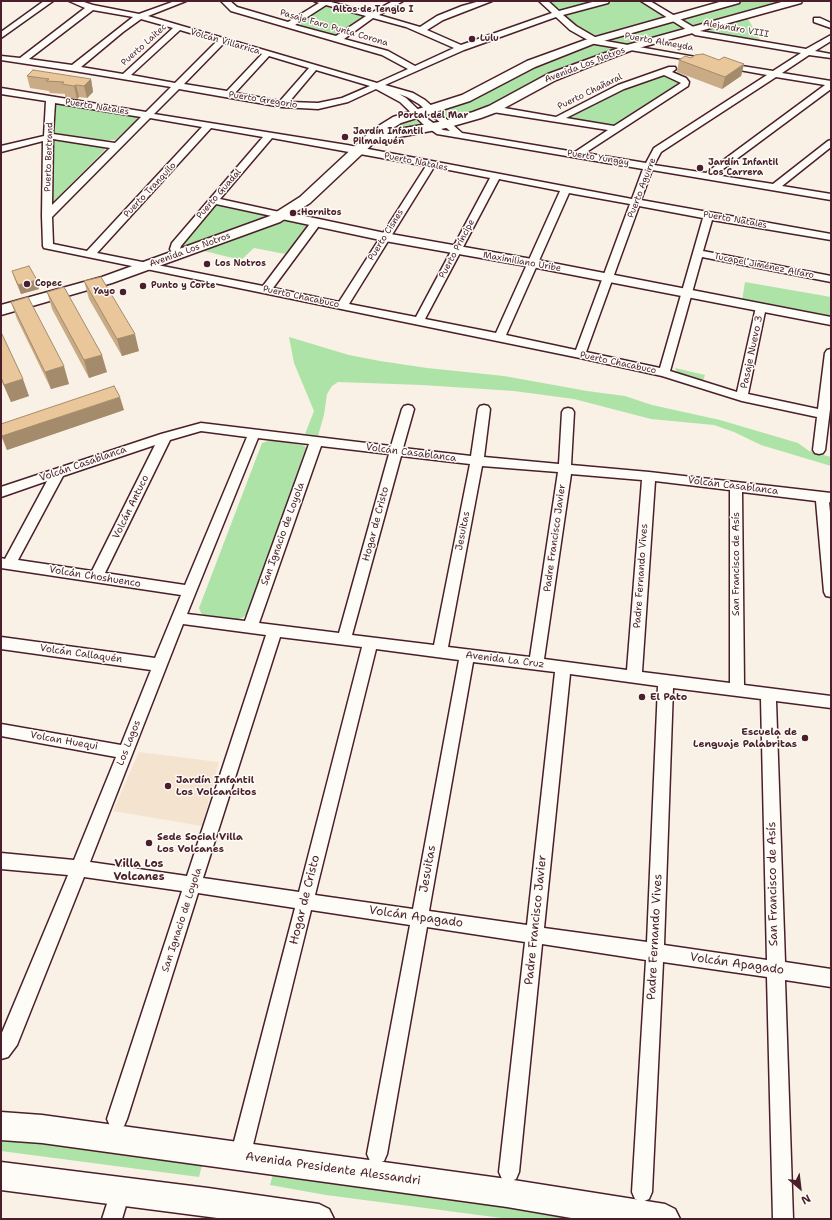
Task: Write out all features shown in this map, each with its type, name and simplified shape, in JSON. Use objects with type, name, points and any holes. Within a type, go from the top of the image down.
[{"type":"main road","name":"Avenida Los Notros","points":[[1,310],[107,280],[281,216],[311,195],[384,127],[397,120],[470,96],[531,64],[595,40],[735,1]]},
{"type":"main road","name":"Avenida Los Notros","points":[[358,151],[380,137],[446,124],[493,109],[552,77],[631,47],[797,1]]},
{"type":"main road","name":"Avenida Presidente Alessandri","points":[[1,1126],[42,1129],[507,1193],[665,1219]]},
{"type":"main road","points":[[1,1176],[30,1178],[120,1192],[235,1213],[319,1219]]},
{"type":"street","points":[[1,36],[49,1]]},
{"type":"street","points":[[74,68],[120,30],[140,16],[182,1]]},
{"type":"street","name":"Pasaje Faro Punta Corona","points":[[225,1],[237,10],[339,38],[385,53],[415,69]]},
{"type":"street","points":[[339,38],[372,15],[400,1]]},
{"type":"street","points":[[421,30],[440,18],[488,1]]},
{"type":"street","name":"Puerto Almeyda","points":[[544,1],[556,14],[573,28],[595,40],[831,85]]},
{"type":"street","name":"Puerto Gregorio","points":[[1,58],[74,68],[282,104],[308,107],[327,105],[345,100],[460,48],[556,14],[605,1]]},
{"type":"street","name":"Alejandro VIII","points":[[645,1],[701,34],[831,56]]},
{"type":"street","name":"Volcán Villarrica","points":[[77,2],[91,7],[140,16],[417,98],[446,124]]},
{"type":"street","points":[[289,25],[324,2],[421,30],[460,48]]},
{"type":"street","points":[[22,61],[91,7]]},
{"type":"street","points":[[817,20],[831,26]]},
{"type":"street","name":"Puerto Laitec","points":[[124,77],[178,28]]},
{"type":"street","name":"Puerto Aguirre","points":[[580,354],[649,166],[657,150],[831,37]]},
{"type":"street","points":[[47,216],[222,41]]},
{"type":"street","points":[[228,95],[267,54]]},
{"type":"street","name":"Puerto Chañaral","points":[[558,119],[621,87],[665,72],[707,61]]},
{"type":"street","points":[[282,104],[314,68]]},
{"type":"street","points":[[576,155],[685,84],[683,80],[665,72]]},
{"type":"street","points":[[708,176],[831,85]]},
{"type":"street","name":"Volcán Villarrica","points":[[376,86],[403,100],[431,127]]},
{"type":"street","name":"Puerto Natales","points":[[1,91],[358,151],[636,201],[708,216],[831,237]]},
{"type":"street","name":"Puerto Bertrand","points":[[47,216],[48,137],[51,99]]},
{"type":"street","points":[[493,109],[615,129]]},
{"type":"street","name":"Puerto Yungay","points":[[446,124],[460,135]]},
{"type":"street","name":"Puerto Tranquilo","points":[[90,254],[209,126]]},
{"type":"street","name":"Puerto Yungay","points":[[431,127],[440,132],[831,197]]},
{"type":"street","points":[[1,149],[48,137],[60,136],[116,146]]},
{"type":"street","name":"Puerto Guadal","points":[[178,255],[175,251],[176,245],[269,136]]},
{"type":"street","points":[[774,188],[831,143]]},
{"type":"street","name":"Puerto Cisnes","points":[[342,306],[431,165]]},
{"type":"street","name":"Puerto Príncipe","points":[[419,321],[496,176]]},
{"type":"street","points":[[499,338],[566,189]]},
{"type":"street","name":"Maximiliano Uribe","points":[[214,201],[385,237],[532,263],[831,321]]},
{"type":"street","name":"Puerto Chacabuco","points":[[47,216],[48,246],[580,354],[664,373],[742,397],[823,414]]},
{"type":"street","points":[[664,373],[708,216]]},
{"type":"street","points":[[266,290],[316,223]]},
{"type":"street","name":"Tucapel Jiménez Alfaro","points":[[697,253],[831,279]]},
{"type":"street","name":"Pasaje Nuevo 3","points":[[742,397],[761,308]]},
{"type":"street","points":[[819,450],[831,353]]},
{"type":"street","name":"Hogar de Cristo","points":[[344,639],[408,408]]},
{"type":"street","name":"Jesuitas","points":[[440,651],[477,461],[484,410]]},
{"type":"street","name":"Padre Francisco Javier","points":[[536,664],[565,469],[568,412]]},
{"type":"street","name":"Volcán Casablanca","points":[[1,492],[165,437],[201,427],[212,427],[316,442],[477,461],[649,476],[826,497]]},
{"type":"street","name":"Los Lagos","points":[[1,1050],[10,1038],[126,752],[178,618],[254,434]]},
{"type":"street","name":"Volcán Antuco","points":[[97,576],[165,437]]},
{"type":"street","name":"San Ignacio de Loyola","points":[[250,627],[316,442]]},
{"type":"street","points":[[5,563],[58,473]]},
{"type":"street","name":"Padre Fernando Vives","points":[[634,676],[649,476]]},
{"type":"street","name":"San Francisco de Asís","points":[[736,487],[737,690]]},
{"type":"street","points":[[826,497],[831,592]]},
{"type":"street","name":"Volcán Choshuenco","points":[[5,563],[189,591]]},
{"type":"street","name":"Avenida La Cruz","points":[[178,618],[831,702]]},
{"type":"street","name":"San Ignacio de Loyola","points":[[117,1119],[275,630]]},
{"type":"street","name":"Hogar de Cristo","points":[[240,1157],[370,642]]},
{"type":"street","name":"Volcán Callaquén","points":[[1,643],[160,665]]},
{"type":"street","name":"Jesuitas","points":[[377,1154],[467,655]]},
{"type":"street","name":"Padre Francisco Javier","points":[[508,1172],[563,667]]},
{"type":"street","name":"Padre Fernando Vives","points":[[642,1192],[655,952],[666,681]]},
{"type":"street","name":"San Francisco de Asís","points":[[768,694],[783,1219]]},
{"type":"street","name":"Volcan Huequi","points":[[1,730],[126,752]]},
{"type":"street","name":"Volcán Apagado","points":[[1,861],[78,868],[193,884],[831,978]]},
{"type":"street","points":[[112,1219],[120,1192]]},
{"type":"shaded area","name":"Jardín Infantil Los Volcancitos","points":[[139,752],[219,762],[202,826],[113,811]]},
{"type":"green space","points":[[548,1],[595,1],[560,10],[555,9]]},
{"type":"green space","points":[[616,1],[640,1],[663,16],[659,19],[601,36],[583,33],[565,17],[568,14]]},
{"type":"green space","points":[[743,1],[789,1],[699,26],[689,25],[681,20],[697,13]]},
{"type":"green space","points":[[325,6],[365,16],[366,18],[340,35],[335,36],[297,25],[296,23]]},
{"type":"green space","points":[[747,17],[761,42],[705,31],[706,29]]},
{"type":"green space","points":[[669,22],[682,26],[680,31],[630,44],[618,43],[610,40],[610,39]]},
{"type":"green space","points":[[594,43],[609,46],[613,49],[557,71],[491,107],[448,120],[438,111],[523,71]]},
{"type":"green space","points":[[660,75],[667,75],[682,82],[617,125],[611,126],[566,118],[625,89]]},
{"type":"green space","points":[[60,103],[133,115],[138,119],[115,140],[100,140],[54,133],[56,106]]},
{"type":"green space","points":[[415,117],[424,125],[377,135],[385,129]]},
{"type":"green space","points":[[58,139],[104,147],[105,150],[52,203],[50,202],[50,199],[54,141]]},
{"type":"green space","points":[[215,205],[265,213],[267,216],[181,249],[181,245]]},
{"type":"green space","points":[[282,219],[306,223],[307,229],[285,254],[254,248],[241,260],[200,250]]},
{"type":"green space","points":[[745,282],[831,297],[831,318],[742,301]]},
{"type":"green space","points":[[289,337],[349,355],[380,361],[427,368],[504,376],[587,391],[625,396],[652,405],[720,420],[798,443],[809,451],[831,457],[831,466],[761,445],[734,432],[714,425],[651,419],[574,399],[514,391],[422,385],[338,382],[332,386],[327,394],[324,415],[318,436],[305,434],[314,411],[294,363]]},
{"type":"green space","points":[[675,368],[705,375],[702,383],[678,374]]},
{"type":"green space","points":[[271,440],[302,445],[306,448],[249,613],[242,618],[234,620],[205,617],[199,608],[262,443]]},
{"type":"green space","points":[[1,1139],[34,1142],[202,1165],[199,1177],[1,1151]]},
{"type":"green space","points":[[273,1174],[494,1203],[578,1219],[509,1219],[326,1195],[270,1185]]},
{"type":"building","points":[[703,54],[719,60],[724,57],[744,64],[725,77],[679,60],[685,56],[691,58],[695,55]]},
{"type":"building","points":[[33,70],[91,79],[84,86],[74,86],[62,84],[64,82],[46,81],[49,79],[27,76]]},
{"type":"building","points":[[29,266],[37,280],[18,285],[12,271]]},
{"type":"building","points":[[101,277],[135,334],[117,339],[84,281]]},
{"type":"building","points":[[64,287],[102,355],[84,360],[47,292]]},
{"type":"building","points":[[28,297],[64,366],[45,372],[11,302]]},
{"type":"building","points":[[1,332],[23,379],[4,385],[1,377]]},
{"type":"building","points":[[114,386],[120,397],[2,436],[1,434],[1,424]]},
{"type":"place","name":"Lulu","points":[[472,39]]},
{"type":"place","name":"Jardín Infantil Pilmaiquén","points":[[345,137]]},
{"type":"place","name":"Jardín Infantil Los Carrera","points":[[700,168]]},
{"type":"place","name":"Hornitos","points":[[293,213]]},
{"type":"place","name":"Los Notros","points":[[207,264]]},
{"type":"place","name":"Copec","points":[[27,284]]},
{"type":"place","name":"Punto y Corte","points":[[143,286]]},
{"type":"place","name":"Yayo","points":[[123,292]]},
{"type":"place","name":"El Pato","points":[[642,697]]},
{"type":"place","name":"Escuela de Lenguaje Palabritas","points":[[805,738]]},
{"type":"place","name":"Jardín Infantil Los Volcancitos","points":[[168,786]]},
{"type":"place","name":"Sede Social Villa Los Volcanes","points":[[149,843]]},
{"type":"district","name":"Altos de Tenglo I","points":[[373,10]]},
{"type":"district","name":"Portal del Mar","points":[[433,116]]},
{"type":"district","name":"Villa Los Volcanes","points":[[139,870]]}]
